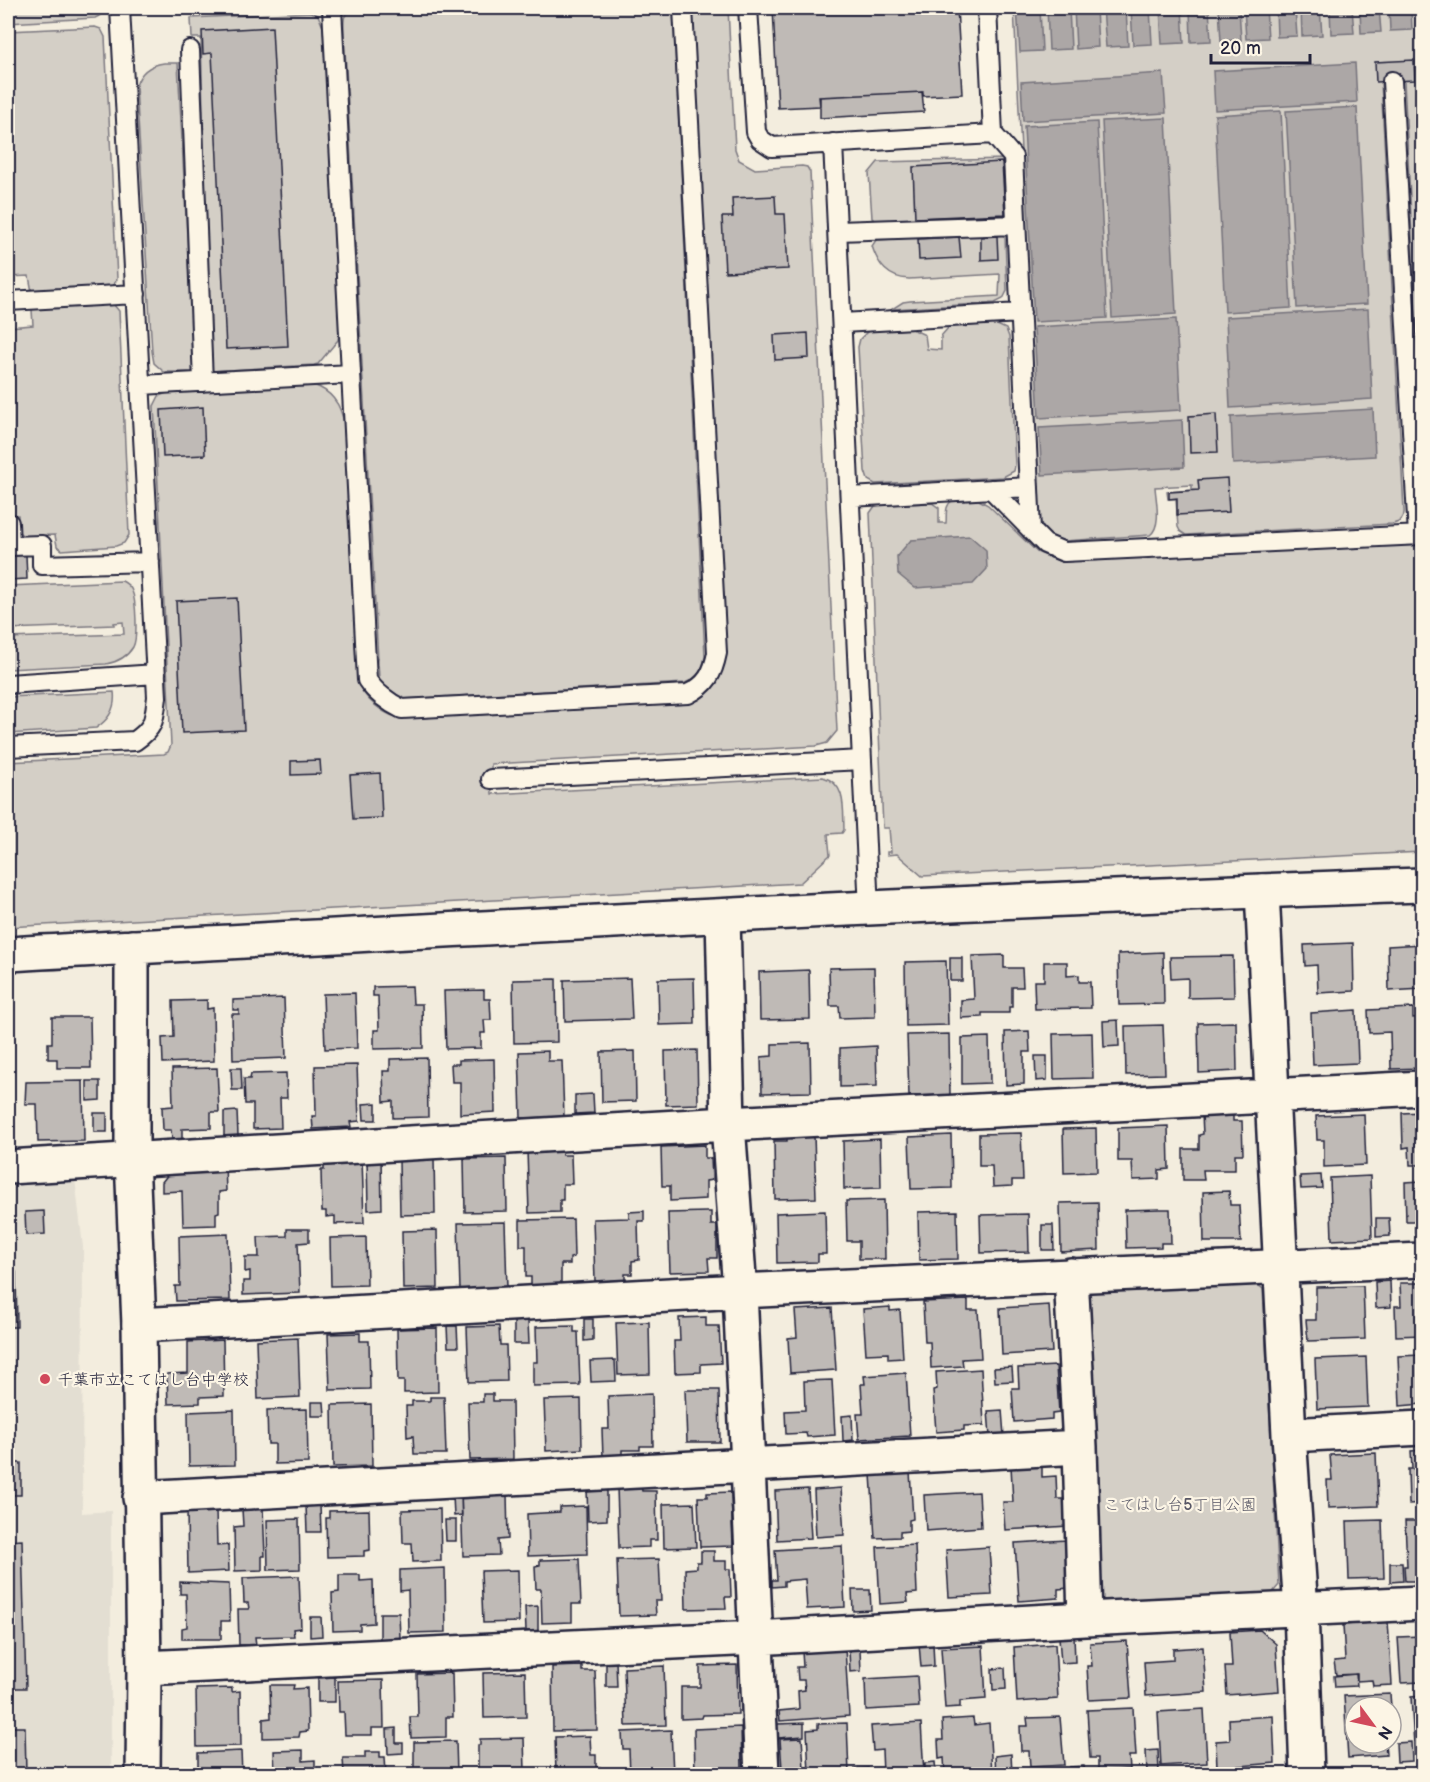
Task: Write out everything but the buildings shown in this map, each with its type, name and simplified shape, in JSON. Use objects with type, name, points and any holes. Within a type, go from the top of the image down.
[{"type":"street","points":[[8,954],[723,916],[1422,885]]},
{"type":"street","points":[[1262,891],[1289,1435],[1301,1610],[1307,1774]]},
{"type":"street","points":[[723,916],[728,1124],[740,1291],[762,1774]]},
{"type":"street","points":[[132,947],[132,1158],[138,1324],[144,1668],[143,1774]]},
{"type":"street","points":[[8,1167],[728,1124],[1422,1088]]},
{"type":"street","points":[[138,1324],[740,1291],[1422,1260]]},
{"type":"street","points":[[1071,1275],[1080,1447],[1085,1619]]},
{"type":"street","points":[[1289,1435],[1422,1428]]},
{"type":"street","points":[[140,1498],[1080,1447]]},
{"type":"street","points":[[144,1668],[1422,1603]]},
{"type":"lane","points":[[8,747],[135,741],[148,732],[155,717],[158,697],[120,8]]},
{"type":"lane","points":[[332,8],[367,680],[395,706],[402,709],[688,694],[699,689],[709,679],[714,668],[717,653],[683,8]]},
{"type":"lane","points":[[748,8],[756,132],[760,139],[772,147],[993,134]]},
{"type":"lane","points":[[987,8],[993,134],[1013,158],[1031,530]]},
{"type":"lane","points":[[190,50],[203,382]]},
{"type":"lane","points":[[991,489],[1045,544],[1064,552],[1420,535],[1392,81]]},
{"type":"lane","points":[[833,143],[869,910]]},
{"type":"lane","points":[[837,231],[1016,225]]},
{"type":"lane","points":[[8,302],[136,294]]},
{"type":"lane","points":[[842,323],[1021,313]]},
{"type":"lane","points":[[141,385],[351,374]]},
{"type":"lane","points":[[850,497],[1029,488]]},
{"type":"lane","points":[[9,523],[10,546],[42,545],[42,565],[150,562]]},
{"type":"lane","points":[[8,684],[156,674]]},
{"type":"lane","points":[[491,779],[862,759]]},
{"type":"shaded area","points":[[1017,8],[1040,8],[1042,51],[1020,52]]},
{"type":"shaded area","points":[[1047,8],[1069,8],[1071,49],[1049,50]]},
{"type":"shaded area","points":[[1074,8],[1096,8],[1098,47],[1076,49]]},
{"type":"shaded area","points":[[1103,8],[1126,8],[1128,46],[1106,47]]},
{"type":"shaded area","points":[[1131,8],[1150,8],[1152,44],[1133,45]]},
{"type":"shaded area","points":[[1160,8],[1182,8],[1184,43],[1162,44]]},
{"type":"shaded area","points":[[1190,8],[1209,8],[1211,41],[1191,42]]},
{"type":"shaded area","points":[[1219,8],[1239,8],[1241,40],[1221,41]]},
{"type":"shaded area","points":[[1244,8],[1266,8],[1268,38],[1246,39]]},
{"type":"shaded area","points":[[1276,8],[1295,8],[1297,36],[1277,37]]},
{"type":"shaded area","points":[[1301,8],[1320,8],[1322,35],[1302,36]]},
{"type":"shaded area","points":[[1330,8],[1352,8],[1354,33],[1331,34]]},
{"type":"shaded area","points":[[1360,8],[1379,8],[1381,32],[1361,33]]},
{"type":"shaded area","points":[[1389,8],[1411,8],[1412,30],[1390,31]]},
{"type":"shaded area","points":[[1355,63],[1357,102],[1215,110],[1213,71]]},
{"type":"shaded area","points":[[1163,73],[1166,113],[1023,121],[1021,82]]},
{"type":"shaded area","points":[[1357,107],[1367,304],[1297,308],[1286,111]]},
{"type":"shaded area","points":[[1281,111],[1291,308],[1225,312],[1215,115]]},
{"type":"shaded area","points":[[1166,118],[1176,314],[1112,318],[1102,121]]},
{"type":"shaded area","points":[[1097,122],[1107,318],[1034,322],[1024,126]]},
{"type":"shaded area","points":[[1368,309],[1372,399],[1230,408],[1226,317]]},
{"type":"shaded area","points":[[1176,319],[1181,410],[1039,418],[1034,327]]},
{"type":"shaded area","points":[[1373,409],[1375,456],[1233,464],[1231,417]]},
{"type":"shaded area","points":[[1182,420],[1184,467],[1042,475],[1039,428]]},
{"type":"shaded area","points":[[970,536],[986,550],[987,569],[973,584],[915,588],[898,574],[897,556],[911,540]]},
{"type":"shaded area","name":"千葉市立こてはし台中学校","points":[[75,1178],[83,1247],[82,1513],[111,1511],[111,1774],[8,1774],[8,1182]]},
{"type":"green space","points":[[8,8],[104,8],[95,18],[8,23]]},
{"type":"green space","points":[[366,8],[673,8],[705,656],[703,665],[693,679],[685,683],[403,699],[379,679],[345,16],[353,10]]},
{"type":"green space","points":[[692,8],[728,8],[735,149],[739,160],[755,169],[802,166],[807,167],[810,172],[837,731],[827,743],[816,746],[491,764],[492,794],[823,777],[836,785],[843,806],[844,830],[842,833],[828,834],[830,855],[800,883],[8,927],[8,762],[164,754],[168,752],[171,745],[154,406],[159,396],[167,393],[313,385],[325,391],[338,404],[344,424],[358,680],[364,693],[382,710],[404,718],[691,703],[712,688],[723,666],[726,649]]},
{"type":"green space","points":[[1014,8],[1422,8],[1422,431],[1404,81],[1381,82],[1404,510],[1400,521],[1392,524],[1186,535],[1178,527],[1176,499],[1168,499],[1167,492],[1192,490],[1192,485],[1155,487],[1157,520],[1154,531],[1150,535],[1064,541],[1051,536],[1045,530],[1039,517]]},
{"type":"green space","points":[[311,12],[318,15],[323,27],[340,326],[338,340],[318,364],[314,365],[210,371],[201,38],[192,38],[191,18]]},
{"type":"green space","points":[[95,27],[101,29],[105,37],[117,279],[111,289],[32,292],[29,276],[8,277],[8,31]]},
{"type":"green space","points":[[164,63],[178,63],[194,372],[164,372],[154,363],[152,352],[136,86],[146,70]]},
{"type":"green space","points":[[1005,159],[1007,211],[1004,216],[876,221],[872,218],[869,173],[878,162]]},
{"type":"green space","points":[[1001,233],[1005,237],[1007,291],[1003,299],[995,303],[892,309],[903,302],[910,301],[999,296],[1000,274],[902,278],[890,273],[881,265],[872,246],[876,240]]},
{"type":"green space","points":[[113,304],[119,311],[129,535],[124,543],[116,546],[62,550],[57,546],[55,535],[23,536],[19,532],[18,515],[8,516],[8,327],[33,325],[32,310],[36,306]]},
{"type":"green space","points":[[995,324],[1006,329],[1009,337],[1014,471],[1003,477],[875,484],[868,480],[865,471],[858,347],[860,339],[868,331],[912,329],[925,335],[927,349],[941,350],[941,336],[949,327]]},
{"type":"green space","points":[[977,499],[988,505],[1037,552],[1061,562],[1422,543],[1422,852],[922,876],[897,854],[887,855],[887,852],[891,852],[889,828],[883,828],[870,513],[875,506],[879,505],[932,503],[939,508],[939,523],[946,523],[947,508],[950,502]]},
{"type":"green space","points":[[122,581],[132,591],[136,619],[135,642],[131,651],[125,656],[106,664],[8,669],[8,638],[124,634],[123,622],[114,623],[114,625],[8,629],[8,586]]},
{"type":"green space","points":[[114,692],[111,713],[96,728],[8,734],[8,697]]},
{"type":"green space","name":"こてはし台5丁目公園","points":[[1248,1277],[1263,1289],[1279,1585],[1268,1598],[1102,1604],[1090,1593],[1077,1302],[1093,1285]]},
{"type":"place","name":"千葉市立こてはし台中学校","points":[[45,1379]]}]
